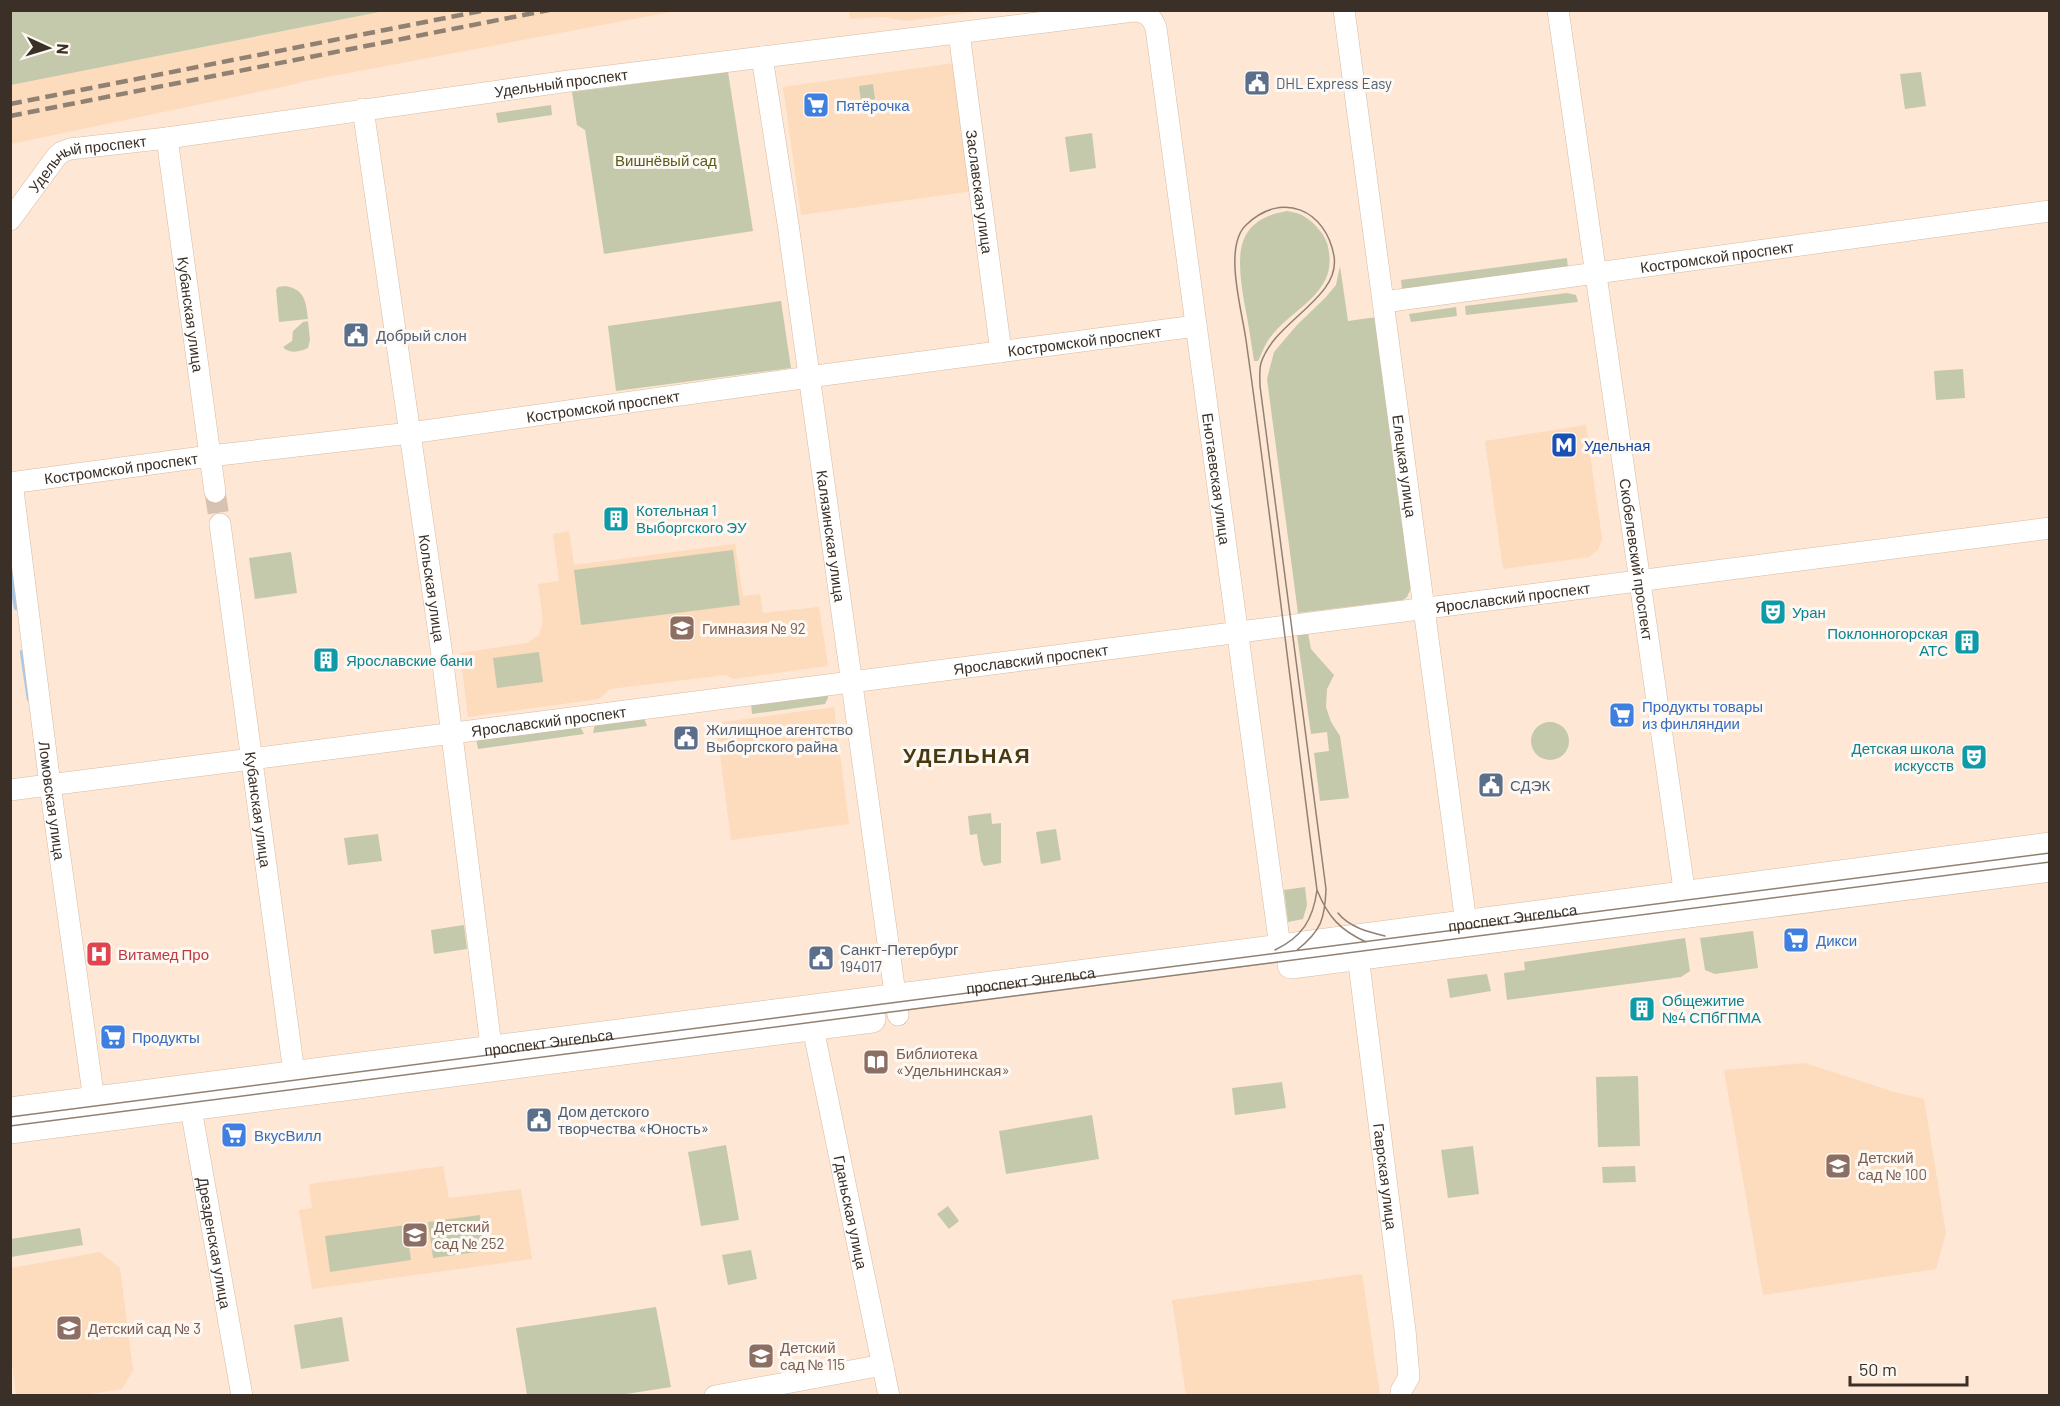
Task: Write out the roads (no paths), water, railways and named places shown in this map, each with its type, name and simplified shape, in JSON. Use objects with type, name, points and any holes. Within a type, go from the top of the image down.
[{"type":"main road","name":"проспект Энгельса","points":[[493,1059],[813,1028],[897,1006],[1358,956],[2049,846]]},
{"type":"main road","name":"проспект Энгельса","points":[[10,1111],[96,1109],[493,1059],[897,1006],[1280,947],[1466,923],[2049,868]]},
{"type":"main road","name":"проспект Энгельса","points":[[10,1130],[96,1109]]},
{"type":"street","name":"Елецкая улица","points":[[1344,10],[1466,923]]},
{"type":"street","name":"Скобелевский проспект","points":[[1558,10],[1686,904]]},
{"type":"street","name":"Удельный проспект","points":[[10,220],[62,152],[363,109],[762,57],[1134,11],[1145,13]]},
{"type":"street","name":"Енотаевская улица","points":[[1145,13],[1154,21],[1156,28],[1280,947]]},
{"type":"street","name":"Заславская улица","points":[[958,33],[1001,352]]},
{"type":"street","name":"Калязинская улица","points":[[762,57],[810,378],[897,1006]]},
{"type":"street","name":"Кольская улица","points":[[363,109],[450,714],[450,734],[493,1059]]},
{"type":"street","name":"Кубанская улица","points":[[167,138],[215,492]]},
{"type":"street","name":"Костромской проспект","points":[[1384,302],[2049,211]]},
{"type":"street","name":"Костромской проспект","points":[[11,483],[210,456],[410,433],[1196,326]]},
{"type":"street","name":"Ломовская улица","points":[[11,483],[50,785],[96,1109]]},
{"type":"street","name":"Кубанская улица","points":[[220,524],[296,1084]]},
{"type":"street","name":"Ярославский проспект","points":[[10,790],[2049,528]]},
{"type":"street","name":"Гаврская улица","points":[[1358,956],[1405,1330],[1409,1377],[1401,1395]]},
{"type":"street","name":"Гданьская улица","points":[[813,1028],[889,1395]]},
{"type":"street","name":"Дрезденская улица","points":[[189,1098],[242,1395]]},
{"type":"street","points":[[715,1395],[883,1365]]},
{"type":"waterway","points":[[10,572],[16,608]]},
{"type":"waterway","points":[[22,652],[29,699]]},
{"type":"tunnel","points":[[215,492],[220,524]]},
{"type":"tram line","points":[[1297,950],[1312,937],[1320,924],[1323,916],[1324,909],[1325,899],[1326,889],[1260,372],[1261,363],[1268,348],[1327,285],[1333,271],[1334,256],[1322,227],[1301,210],[1288,207],[1260,214],[1246,225],[1239,235],[1236,248],[1236,280],[1265,477],[1317,890],[1321,899],[1326,908],[1330,915],[1336,922],[1349,933],[1366,942]]},
{"type":"tram line","points":[[10,1117],[2050,853]]},
{"type":"tram line","points":[[10,1126],[2050,862]]},
{"type":"tram line","points":[[1275,950],[1292,939],[1305,926],[1313,910],[1317,890]]},
{"type":"tram line","points":[[1338,913],[1353,925],[1385,936]]},
{"type":"railway","points":[[10,104],[486,10]]},
{"type":"railway","points":[[10,116],[549,10]]},
{"type":"place","name":"DHL Express Easy","points":[[1257,83]]},
{"type":"place","name":"Пятёрочка","points":[[816,105]]},
{"type":"place","name":"Добрый слон","points":[[356,335]]},
{"type":"place","name":"Удельная","points":[[1564,445]]},
{"type":"place","name":"Котельная 1 Выборгского ЭУ","points":[[616,519]]},
{"type":"place","name":"Уран","points":[[1773,612]]},
{"type":"place","name":"Гимназия № 92","points":[[682,628]]},
{"type":"place","name":"Поклонногорская АТС","points":[[1967,642]]},
{"type":"place","name":"Ярославские бани","points":[[326,660]]},
{"type":"place","name":"Продукты товары из финляндии","points":[[1622,715]]},
{"type":"place","name":"Жилищное агентство Выборгского райна","points":[[686,738]]},
{"type":"place","name":"Детская школа искусств","points":[[1974,757]]},
{"type":"place","name":"СДЭК","points":[[1491,785]]},
{"type":"place","name":"Дикси","points":[[1796,940]]},
{"type":"place","name":"Витамед Про","points":[[99,954]]},
{"type":"place","name":"Санкт-Петербург 194017","points":[[821,958]]},
{"type":"place","name":"Общежитие №4 СПбГПМА","points":[[1642,1009]]},
{"type":"place","name":"Продукты","points":[[113,1037]]},
{"type":"place","name":"Библиотека «Удельнинская»","points":[[876,1062]]},
{"type":"place","name":"Дом детского творчества «Юность»","points":[[539,1120]]},
{"type":"place","name":"ВкусВилл","points":[[234,1135]]},
{"type":"place","name":"Детский сад № 100","points":[[1838,1166]]},
{"type":"place","name":"Детский сад № 252","points":[[415,1235]]},
{"type":"place","name":"Детский сад № 3","points":[[69,1328]]},
{"type":"place","name":"Детский сад № 115","points":[[761,1356]]},
{"type":"district","name":"УДЕЛЬНАЯ","points":[[967,754]]},
{"type":"park label","name":"Вишнёвый сад","points":[[666,160]]}]
